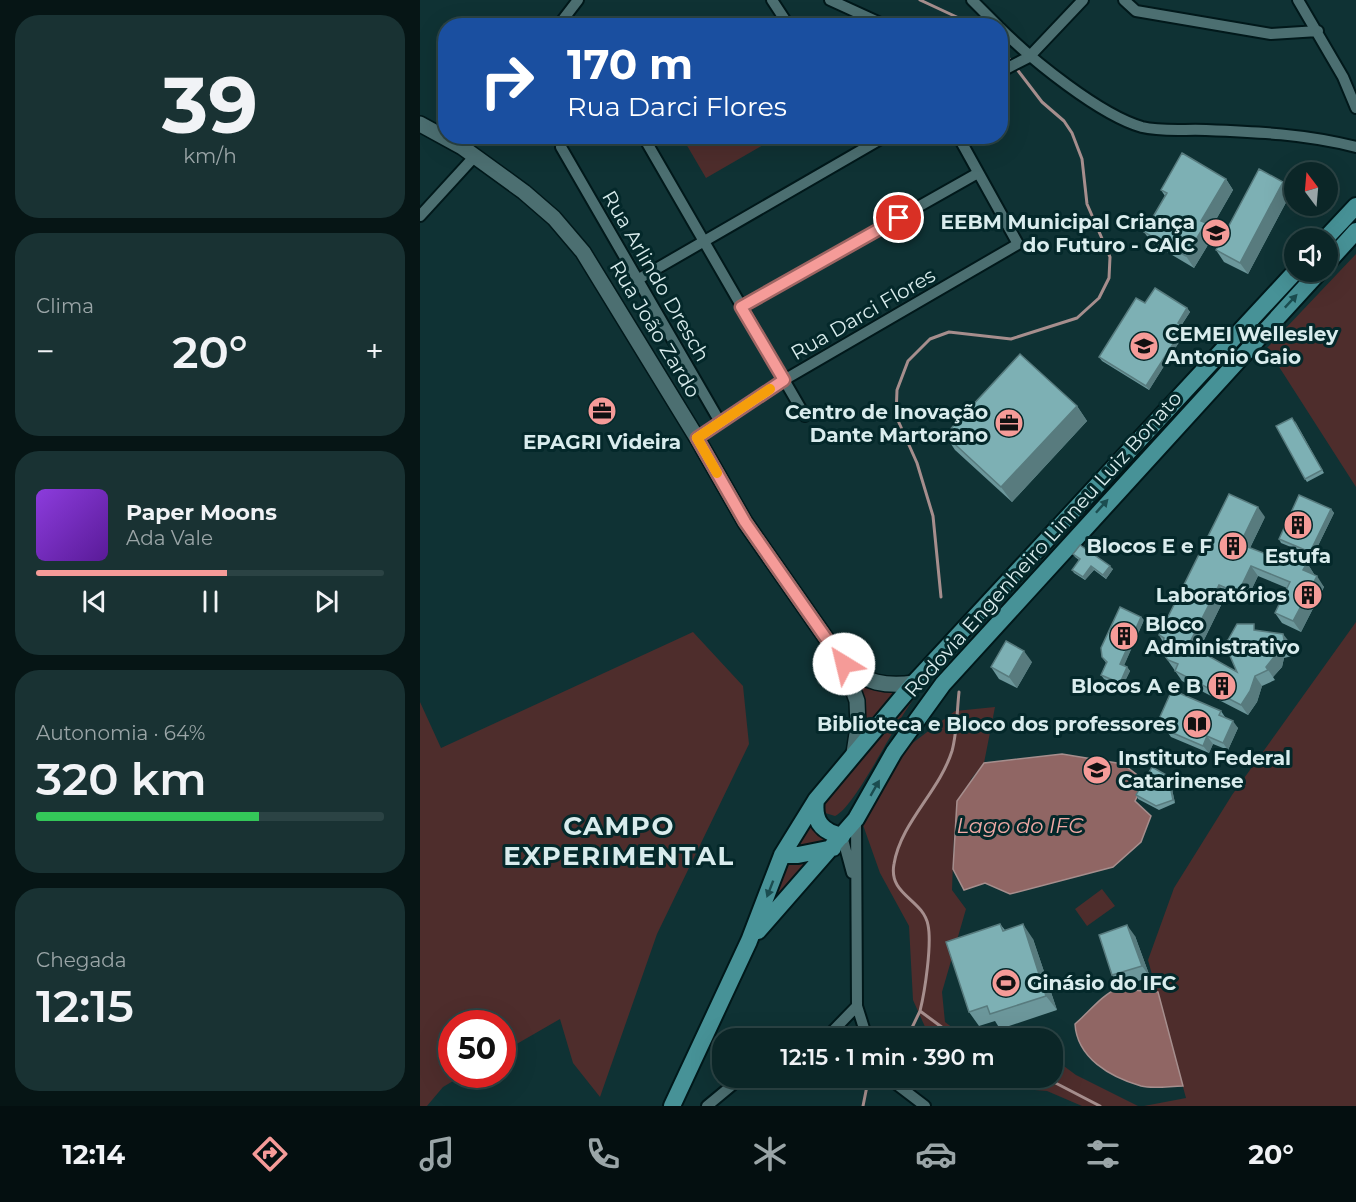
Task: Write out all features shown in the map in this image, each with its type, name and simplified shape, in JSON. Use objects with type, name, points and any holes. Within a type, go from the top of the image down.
[{"type":"main road","name":"Rua João Zardo","points":[[420,124],[438,132]]},
{"type":"main road","name":"Rua João Zardo","points":[[469,147],[554,218],[583,252],[697,438],[745,522],[844,664],[857,701],[858,727],[854,753]]},
{"type":"main road","points":[[1335,228],[1356,206]]},
{"type":"main road","points":[[1338,251],[1356,231]]},
{"type":"main road","name":"Rodovia Engenheiro Linneu Luiz Bonato","points":[[672,1106],[749,941],[782,855],[816,800],[914,683],[1286,282]]},
{"type":"main road","name":"Rodovia Engenheiro Linneu Luiz Bonato","points":[[749,941],[856,819],[894,752],[943,684],[1310,282]]},
{"type":"main road","name":"Rua João Zardo","points":[[844,664],[872,682],[893,686],[914,683]]},
{"type":"main road","points":[[816,800],[817,820],[823,829],[838,842]]},
{"type":"main road","points":[[782,855],[798,855],[838,842]]},
{"type":"street","points":[[564,18],[578,0]]},
{"type":"street","points":[[772,0],[784,18]]},
{"type":"street","points":[[830,0],[869,18]]},
{"type":"street","points":[[972,0],[990,18]]},
{"type":"street","points":[[1008,68],[1025,59],[1083,0]]},
{"type":"street","points":[[1124,0],[1136,11],[1271,34],[1318,31]]},
{"type":"street","points":[[1298,0],[1318,31],[1356,108]]},
{"type":"street","points":[[1008,38],[1025,59],[1121,119],[1144,128],[1289,134],[1356,147]]},
{"type":"street","points":[[648,144],[805,416]]},
{"type":"street","points":[[637,280],[863,144]]},
{"type":"street","points":[[741,307],[978,173],[962,144]]},
{"type":"street","points":[[420,216],[469,147]]},
{"type":"street","name":"Rua Arlindo Dresch","points":[[561,147],[720,422]]},
{"type":"street","name":"Rua Darci Flores","points":[[697,438],[784,380],[1018,244],[978,173]]},
{"type":"street","points":[[856,819],[857,1006],[864,1028]]},
{"type":"street","points":[[838,842],[856,888]]},
{"type":"street","points":[[835,1028],[857,1006]]},
{"type":"street","points":[[707,1106],[729,1088]]},
{"type":"street","points":[[901,1088],[925,1106]]},
{"type":"shaded area","points":[[686,144],[765,144],[706,178]]},
{"type":"shaded area","points":[[1356,254],[1356,487],[1267,348],[1329,282],[1338,282],[1338,273]]},
{"type":"shaded area","points":[[1356,622],[1356,1106],[1144,1106],[1186,1098],[1148,960],[1174,888],[1232,795]]},
{"type":"shaded area","points":[[693,632],[743,686],[749,744],[657,934],[600,1097],[573,1063],[560,1019],[516,1044],[516,1010],[438,1010],[438,1088],[442,1088],[427,1106],[420,1106],[420,702],[441,748]]},
{"type":"shaded area","points":[[859,683],[878,691],[900,690],[861,730],[864,706]]},
{"type":"shaded area","points":[[919,692],[844,809],[835,816],[822,812],[819,807],[891,720]]},
{"type":"shaded area","points":[[995,707],[984,763],[971,779],[954,835],[952,890],[966,909],[942,992],[945,1022],[953,1028],[926,1028],[913,1000],[909,926],[880,873],[863,825],[906,748],[955,711]]},
{"type":"shaded area","points":[[807,815],[831,836],[812,847],[790,850]]},
{"type":"shaded area","points":[[784,859],[812,861],[782,891],[768,909]]},
{"type":"shaded area","points":[[1102,889],[1115,906],[1087,926],[1075,909]]},
{"type":"shaded area","points":[[1063,1065],[1076,1075],[1138,1106],[1082,1106],[1047,1091],[1010,1088],[1063,1088]]},
{"type":"water","name":"Lago do IFC","points":[[1062,754],[1123,764],[1145,781],[1135,801],[1151,816],[1141,842],[1113,867],[1010,894],[985,883],[964,890],[953,869],[957,801],[984,763]]},
{"type":"water","points":[[1117,989],[1158,992],[1183,1086],[1151,1087],[1129,1082],[1097,1064],[1082,1047],[1075,1024],[1101,999]]},
{"type":"building","points":[[1182,153],[1226,179],[1201,221],[1206,223],[1186,256],[1144,232],[1167,193],[1161,190]]},
{"type":"building","points":[[1259,169],[1283,182],[1240,263],[1216,250]]},
{"type":"building","name":"CEMEI Wellesley Antonio Gaio","points":[[1155,288],[1187,308],[1178,323],[1184,327],[1146,386],[1099,357],[1136,298],[1145,303]]},
{"type":"building","points":[[1020,354],[1077,406],[1001,487],[945,435]]},
{"type":"building","points":[[1292,418],[1322,470],[1305,479],[1276,426]]},
{"type":"building","points":[[1229,494],[1258,507],[1240,544],[1287,562],[1291,556],[1307,563],[1303,570],[1317,576],[1293,621],[1275,613],[1290,582],[1251,566],[1238,593],[1219,585],[1189,644],[1196,642],[1203,653],[1237,672],[1224,642],[1228,640],[1237,624],[1254,624],[1254,630],[1283,634],[1285,646],[1277,648],[1274,657],[1266,667],[1268,670],[1255,676],[1250,691],[1241,705],[1175,671],[1178,664],[1168,660],[1162,652],[1164,638],[1159,635]]},
{"type":"building","points":[[1299,495],[1331,509],[1310,552],[1279,539]]},
{"type":"building","points":[[1080,545],[1110,566],[1103,575],[1091,566],[1083,577],[1072,570],[1080,559],[1073,554]]},
{"type":"building","name":"Bloco Administrativo","points":[[1120,607],[1141,617],[1120,664],[1127,667],[1120,683],[1101,675],[1107,662],[1102,657],[1101,648]]},
{"type":"building","points":[[1006,641],[1024,651],[1009,677],[991,667]]},
{"type":"building","name":"Biblioteca e Bloco dos professores","points":[[1172,690],[1221,711],[1219,715],[1233,721],[1223,743],[1207,736],[1203,746],[1166,730],[1169,723],[1159,719]]},
{"type":"building","points":[[1152,767],[1168,776],[1173,800],[1156,806],[1136,795]]},
{"type":"building","name":"Ginásio do IFC","points":[[1000,924],[1003,931],[1023,924],[1046,996],[990,1014],[987,1006],[969,1012],[946,942]]},
{"type":"building","points":[[1127,925],[1142,966],[1112,975],[1099,935]]},
{"type":"waterway","points":[[920,0],[959,18]]},
{"type":"waterway","points":[[941,597],[933,516],[917,463],[896,416],[897,390],[908,361],[930,339],[949,332],[1011,339],[1077,318],[1099,298],[1109,278],[1110,257],[1087,204],[1082,159],[1072,133],[1064,121],[1042,102],[1008,57]]},
{"type":"waterway","points":[[943,1028],[920,1011],[929,955],[928,925],[920,909],[896,883],[894,864],[904,834],[938,780],[952,751],[959,692]]},
{"type":"waterway","points":[[912,1028],[920,1011]]},
{"type":"waterway","points":[[1063,1087],[1100,1106]]},
{"type":"waterway","points":[[863,1106],[867,1088]]},
{"type":"slow traffic","points":[[717,473],[697,438],[770,389]]},
{"type":"place","name":"EEBM Municipal Criança do Futuro - CAIC","points":[[1216,233]]},
{"type":"place","name":"CEMEI Wellesley Antonio Gaio","points":[[1144,346]]},
{"type":"place","name":"EPAGRI Videira","points":[[602,411]]},
{"type":"place","name":"Centro de Inovação Dante Martorano","points":[[1009,423]]},
{"type":"place","name":"Estufa","points":[[1298,525]]},
{"type":"place","name":"Blocos E e F","points":[[1233,546]]},
{"type":"place","name":"Laboratórios","points":[[1308,595]]},
{"type":"place","name":"Bloco Administrativo","points":[[1124,636]]},
{"type":"place","name":"Blocos A e B","points":[[1222,686]]},
{"type":"place","name":"Biblioteca e Bloco dos professores","points":[[1197,724]]},
{"type":"place","name":"Instituto Federal Catarinense","points":[[1097,770]]},
{"type":"place","name":"Ginásio do IFC","points":[[1006,983]]},
{"type":"district","name":"CAMPO EXPERIMENTAL","points":[[619,841]]},
{"type":"route","points":[[844,664],[745,522],[697,438],[784,380],[741,307],[899,218]]}]
